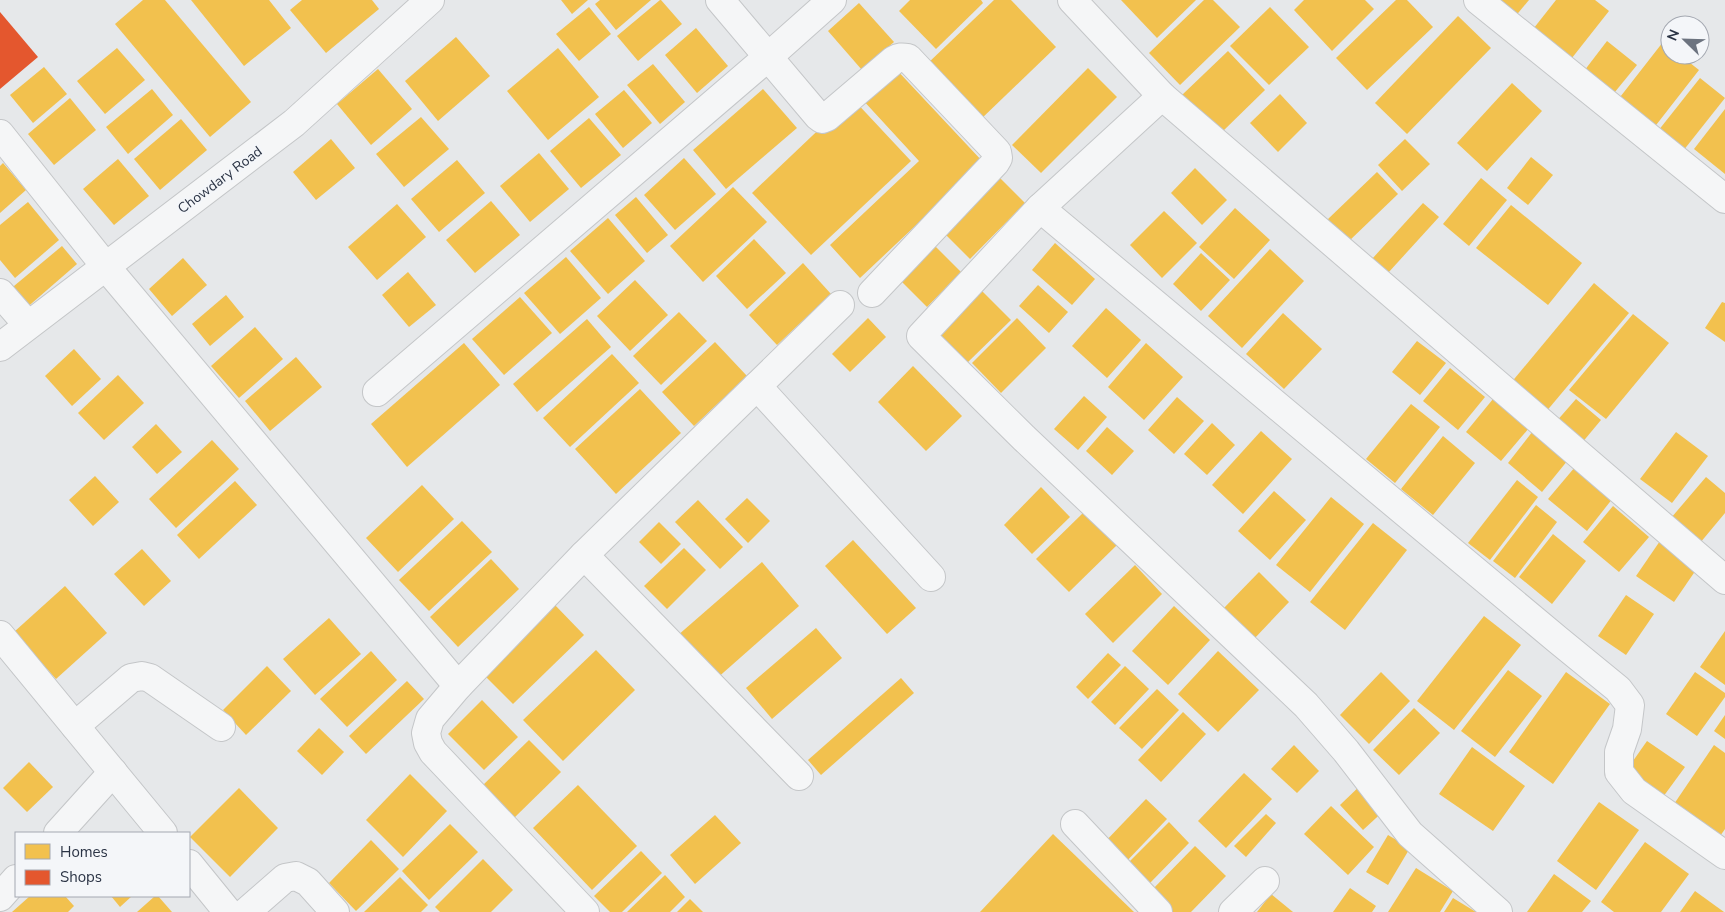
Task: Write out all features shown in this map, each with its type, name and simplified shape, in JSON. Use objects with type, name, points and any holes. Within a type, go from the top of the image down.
[{"type":"street","name":"Chowdary Road","points":[[0,347],[294,123],[430,0]]},
{"type":"street","points":[[720,0],[811,109],[822,119],[828,117],[898,57],[908,58],[997,152],[998,158],[995,163],[872,293]]},
{"type":"street","points":[[377,392],[832,0]]},
{"type":"street","points":[[1072,0],[1162,96],[1725,580]]},
{"type":"street","points":[[1478,0],[1725,199]]},
{"type":"street","points":[[1162,96],[1040,208],[921,336],[1038,451],[1306,705],[1346,751],[1410,834],[1498,912]]},
{"type":"street","points":[[0,134],[106,267],[458,686]]},
{"type":"street","points":[[1040,208],[1618,689],[1630,705],[1627,730],[1619,752],[1619,772],[1634,791],[1725,855]]},
{"type":"street","points":[[0,293],[28,325]]},
{"type":"street","points":[[585,912],[433,752],[428,744],[426,732],[430,719],[458,686],[584,555],[840,304]]},
{"type":"street","points":[[756,386],[931,577]]},
{"type":"street","points":[[584,555],[799,776]]},
{"type":"street","points":[[0,635],[163,832]]},
{"type":"street","points":[[75,726],[131,678],[142,676],[150,678],[220,727]]},
{"type":"street","points":[[59,832],[113,772]]},
{"type":"street","points":[[1076,824],[1158,912]]},
{"type":"street","points":[[190,865],[228,912]]},
{"type":"street","points":[[246,912],[285,878],[296,876],[308,882],[334,912]]},
{"type":"street","points":[[0,897],[15,880]]},
{"type":"street","points":[[1233,912],[1265,881]]},
{"type":"building: Homes","points":[[143,0],[165,0],[251,102],[210,137],[115,24]]},
{"type":"building: Homes","points":[[191,0],[269,0],[291,28],[244,66]]},
{"type":"building: Homes","points":[[302,0],[372,0],[379,9],[326,53],[290,10]]},
{"type":"building: Homes","points":[[561,0],[588,0],[572,14]]},
{"type":"building: Homes","points":[[600,0],[651,0],[616,30],[595,4]]},
{"type":"building: Homes","points":[[660,0],[682,24],[638,61],[617,36]]},
{"type":"building: Homes","points":[[910,0],[981,0],[983,3],[936,49],[899,11]]},
{"type":"building: Homes","points":[[994,0],[1011,0],[1056,47],[979,121],[926,65]]},
{"type":"building: Homes","points":[[1121,0],[1196,0],[1157,38]]},
{"type":"building: Homes","points":[[1204,0],[1213,0],[1240,27],[1180,85],[1149,53]]},
{"type":"building: Homes","points":[[1304,0],[1365,0],[1374,9],[1332,51],[1294,10]]},
{"type":"building: Homes","points":[[1396,0],[1407,0],[1433,27],[1367,90],[1336,58]]},
{"type":"building: Homes","points":[[1494,0],[1529,0],[1514,18]]},
{"type":"building: Homes","points":[[1556,0],[1595,0],[1609,11],[1568,63],[1530,33]]},
{"type":"building: Homes","points":[[859,3],[894,42],[862,70],[828,31]]},
{"type":"building: Homes","points":[[589,7],[611,34],[579,61],[556,34]]},
{"type":"building: Homes","points":[[1270,7],[1309,47],[1269,85],[1230,46]]},
{"type":"building: Homes","points":[[1458,16],[1491,48],[1407,134],[1375,103]]},
{"type":"building: Homes","points":[[696,28],[728,66],[697,93],[665,55]]},
{"type":"building: Homes","points":[[456,37],[490,76],[438,121],[405,81]]},
{"type":"building: Homes","points":[[1607,41],[1637,65],[1610,98],[1581,75]]},
{"type":"building: Homes","points":[[1660,46],[1660,65],[1693,65],[1699,70],[1653,129],[1617,101]]},
{"type":"building: Homes","points":[[117,48],[145,80],[105,114],[77,81]]},
{"type":"building: Homes","points":[[558,48],[599,97],[548,140],[507,91]]},
{"type":"building: Homes","points":[[1228,51],[1265,90],[1220,134],[1182,95]]},
{"type":"building: Homes","points":[[653,64],[685,102],[660,124],[627,85]]},
{"type":"building: Homes","points":[[44,67],[67,94],[33,123],[10,95]]},
{"type":"building: Homes","points":[[894,67],[983,162],[860,278],[830,245],[919,161],[861,98]]},
{"type":"building: Homes","points":[[1088,68],[1117,97],[1041,173],[1012,145]]},
{"type":"building: Homes","points":[[378,69],[412,109],[371,145],[337,104]]},
{"type":"building: Homes","points":[[1700,78],[1725,98],[1683,151],[1658,131]]},
{"type":"building: Homes","points":[[1512,83],[1542,111],[1487,171],[1457,143]]},
{"type":"building: Homes","points":[[152,89],[173,115],[128,154],[106,127]]},
{"type":"building: Homes","points":[[763,89],[797,128],[726,189],[693,150]]},
{"type":"building: Homes","points":[[624,90],[652,123],[623,148],[595,114]]},
{"type":"building: Homes","points":[[1280,94],[1307,123],[1278,152],[1250,123]]},
{"type":"building: Homes","points":[[70,98],[96,130],[54,165],[28,134]]},
{"type":"building: Homes","points":[[852,98],[911,161],[811,255],[752,193]]},
{"type":"building: Homes","points":[[1725,109],[1725,174],[1694,149]]},
{"type":"building: Homes","points":[[421,117],[449,149],[404,187],[376,154]]},
{"type":"building: Homes","points":[[589,118],[621,155],[581,188],[550,151]]},
{"type":"building: Homes","points":[[181,119],[207,150],[160,190],[134,159]]},
{"type":"building: Homes","points":[[331,139],[355,168],[316,200],[293,172]]},
{"type":"building: Homes","points":[[1405,139],[1430,164],[1402,191],[1378,165]]},
{"type":"building: Homes","points":[[539,153],[569,189],[530,222],[500,186]]},
{"type":"building: Homes","points":[[1531,157],[1553,175],[1528,205],[1507,188]]},
{"type":"building: Homes","points":[[684,158],[716,194],[675,230],[644,195]]},
{"type":"building: Homes","points":[[118,159],[149,196],[114,225],[83,189]]},
{"type":"building: Homes","points":[[457,160],[485,193],[439,232],[411,199]]},
{"type":"building: Homes","points":[[3,163],[26,190],[0,213],[0,166]]},
{"type":"building: Homes","points":[[1195,168],[1227,200],[1202,225],[1171,193]]},
{"type":"building: Homes","points":[[1377,172],[1398,194],[1348,242],[1327,220]]},
{"type":"building: Homes","points":[[995,173],[1025,203],[970,259],[939,228]]},
{"type":"building: Homes","points":[[1481,178],[1507,200],[1469,246],[1443,224]]},
{"type":"building: Homes","points":[[733,187],[767,222],[703,282],[670,246]]},
{"type":"building: Homes","points":[[636,197],[668,235],[647,253],[615,215]]},
{"type":"building: Homes","points":[[491,201],[520,235],[475,273],[446,240]]},
{"type":"building: Homes","points":[[28,202],[59,240],[15,278],[0,260],[0,225]]},
{"type":"building: Homes","points":[[1423,203],[1439,217],[1388,273],[1372,259]]},
{"type":"building: Homes","points":[[397,204],[426,237],[377,280],[348,247]]},
{"type":"building: Homes","points":[[1511,205],[1582,263],[1548,305],[1476,248]]},
{"type":"building: Homes","points":[[1235,208],[1270,240],[1234,279],[1199,247]]},
{"type":"building: Homes","points":[[1164,211],[1197,243],[1162,278],[1130,245]]},
{"type":"building: Homes","points":[[608,218],[645,261],[608,294],[570,251]]},
{"type":"building: Homes","points":[[754,239],[786,273],[747,309],[716,276]]},
{"type":"building: Homes","points":[[931,242],[961,272],[927,307],[896,276]]},
{"type":"building: Homes","points":[[1055,243],[1095,279],[1072,305],[1032,270]]},
{"type":"building: Homes","points":[[62,246],[77,264],[24,310],[8,291]]},
{"type":"building: Homes","points":[[1270,249],[1304,281],[1242,348],[1208,316]]},
{"type":"building: Homes","points":[[1201,253],[1230,280],[1201,311],[1173,284]]},
{"type":"building: Homes","points":[[566,257],[601,298],[560,334],[524,293]]},
{"type":"building: Homes","points":[[183,258],[207,285],[172,316],[149,289]]},
{"type":"building: Homes","points":[[803,263],[831,294],[777,345],[749,315]]},
{"type":"building: Homes","points":[[408,272],[436,305],[409,327],[382,295]]},
{"type":"building: Homes","points":[[635,280],[668,315],[630,351],[597,316]]},
{"type":"building: Homes","points":[[1594,283],[1629,313],[1545,413],[1510,384]]},
{"type":"building: Homes","points":[[1038,285],[1068,312],[1049,333],[1019,306]]},
{"type":"building: Homes","points":[[980,289],[1011,320],[966,364],[936,334]]},
{"type":"building: Homes","points":[[226,295],[244,317],[210,346],[192,324]]},
{"type":"building: Homes","points":[[520,297],[552,333],[504,375],[472,339]]},
{"type":"building: Homes","points":[[1722,302],[1725,303],[1725,342],[1705,328]]},
{"type":"building: Homes","points":[[1106,308],[1141,340],[1107,378],[1072,346]]},
{"type":"building: Homes","points":[[679,312],[707,341],[661,385],[633,356]]},
{"type":"building: Homes","points":[[1283,313],[1322,349],[1284,389],[1246,354]]},
{"type":"building: Homes","points":[[1633,314],[1669,343],[1606,419],[1569,390]]},
{"type":"building: Homes","points":[[868,318],[886,337],[850,372],[832,354]]},
{"type":"building: Homes","points":[[1017,318],[1046,348],[1001,393],[972,363]]},
{"type":"building: Homes","points":[[587,319],[611,347],[537,412],[513,384]]},
{"type":"building: Homes","points":[[255,327],[283,359],[239,398],[211,366]]},
{"type":"building: Homes","points":[[1417,341],[1446,363],[1420,395],[1392,372]]},
{"type":"building: Homes","points":[[715,342],[747,376],[694,426],[662,392]]},
{"type":"building: Homes","points":[[464,343],[500,385],[407,467],[371,424]]},
{"type":"building: Homes","points":[[1146,343],[1183,377],[1144,420],[1108,387]]},
{"type":"building: Homes","points":[[74,349],[101,379],[72,406],[45,376]]},
{"type":"building: Homes","points":[[612,354],[639,383],[570,447],[543,418]]},
{"type":"building: Homes","points":[[296,357],[322,387],[270,431],[245,401]]},
{"type":"building: Homes","points":[[913,366],[962,416],[926,451],[878,402]]},
{"type":"building: Homes","points":[[1450,368],[1485,397],[1458,430],[1423,401]]},
{"type":"building: Homes","points":[[118,375],[144,403],[104,440],[78,413]]},
{"type":"building: Homes","points":[[640,389],[681,433],[616,494],[575,449]]},
{"type":"building: Homes","points":[[1084,396],[1107,417],[1078,450],[1054,429]]},
{"type":"building: Homes","points":[[1177,397],[1204,421],[1174,454],[1148,430]]},
{"type":"building: Homes","points":[[1493,399],[1529,428],[1501,461],[1466,432]]},
{"type":"building: Homes","points":[[1576,399],[1601,420],[1581,444],[1555,423]]},
{"type":"building: Homes","points":[[1411,404],[1440,427],[1395,483],[1366,459]]},
{"type":"building: Homes","points":[[1212,423],[1235,445],[1207,475],[1184,454]]},
{"type":"building: Homes","points":[[156,424],[182,452],[157,474],[132,447]]},
{"type":"building: Homes","points":[[1107,427],[1134,451],[1112,475],[1086,451]]},
{"type":"building: Homes","points":[[1261,431],[1292,459],[1243,514],[1212,485]]},
{"type":"building: Homes","points":[[1533,431],[1568,460],[1542,492],[1508,463]]},
{"type":"building: Homes","points":[[1676,432],[1708,456],[1672,503],[1640,479]]},
{"type":"building: Homes","points":[[1443,436],[1475,463],[1433,515],[1401,489]]},
{"type":"building: Homes","points":[[212,440],[239,469],[176,528],[149,499]]},
{"type":"building: Homes","points":[[1575,467],[1613,498],[1587,531],[1548,499]]},
{"type":"building: Homes","points":[[95,476],[119,502],[93,526],[69,500]]},
{"type":"building: Homes","points":[[1706,477],[1725,493],[1725,513],[1700,543],[1671,518]]},
{"type":"building: Homes","points":[[1517,480],[1538,497],[1490,560],[1468,543]]},
{"type":"building: Homes","points":[[235,481],[257,505],[199,559],[177,535]]},
{"type":"building: Homes","points":[[422,485],[454,519],[398,572],[366,538]]},
{"type":"building: Homes","points":[[1041,487],[1070,517],[1032,554],[1004,525]]},
{"type":"building: Homes","points":[[1274,491],[1306,520],[1270,560],[1238,531]]},
{"type":"building: Homes","points":[[1331,497],[1364,524],[1310,592],[1276,565]]},
{"type":"building: Homes","points":[[747,498],[770,521],[748,543],[725,519]]},
{"type":"building: Homes","points":[[698,500],[743,547],[720,569],[675,522]]},
{"type":"building: Homes","points":[[1536,505],[1557,522],[1515,578],[1493,561]]},
{"type":"building: Homes","points":[[1613,506],[1649,537],[1619,572],[1583,542]]},
{"type":"building: Homes","points":[[1084,512],[1117,545],[1069,592],[1036,559]]},
{"type":"building: Homes","points":[[462,521],[492,552],[429,611],[399,580]]},
{"type":"building: Homes","points":[[659,522],[681,544],[661,564],[639,542]]},
{"type":"building: Homes","points":[[1373,523],[1407,550],[1345,630],[1310,602]]},
{"type":"building: Homes","points":[[1553,534],[1586,561],[1552,604],[1519,577]]},
{"type":"building: Homes","points":[[853,540],[916,608],[887,634],[825,566]]},
{"type":"building: Homes","points":[[1660,541],[1698,567],[1674,602],[1636,576]]},
{"type":"building: Homes","points":[[684,548],[706,570],[667,609],[644,586]]},
{"type":"building: Homes","points":[[142,549],[171,581],[144,606],[114,574]]},
{"type":"building: Homes","points":[[491,559],[519,589],[458,647],[430,617]]},
{"type":"building: Homes","points":[[762,562],[799,606],[715,680],[677,636]]},
{"type":"building: Homes","points":[[1135,565],[1162,594],[1113,643],[1085,614]]},
{"type":"building: Homes","points":[[1259,572],[1289,602],[1254,639],[1223,609]]},
{"type":"building: Homes","points":[[65,586],[107,633],[56,679],[14,632]]},
{"type":"building: Homes","points":[[1626,595],[1654,614],[1626,655],[1598,636]]},
{"type":"building: Homes","points":[[553,603],[584,635],[513,704],[482,673]]},
{"type":"building: Homes","points":[[1174,606],[1210,640],[1168,685],[1132,651]]},
{"type":"building: Homes","points":[[1484,616],[1521,645],[1454,730],[1417,701]]},
{"type":"building: Homes","points":[[329,618],[361,654],[315,695],[283,659]]},
{"type":"building: Homes","points":[[816,628],[842,658],[772,719],[746,688]]},
{"type":"building: Homes","points":[[1725,631],[1725,685],[1700,667]]},
{"type":"building: Homes","points":[[596,650],[635,690],[563,761],[523,720]]},
{"type":"building: Homes","points":[[371,651],[397,680],[347,727],[320,699]]},
{"type":"building: Homes","points":[[1218,651],[1259,690],[1218,732],[1178,694]]},
{"type":"building: Homes","points":[[1108,653],[1121,665],[1088,699],[1076,687]]},
{"type":"building: Homes","points":[[267,666],[291,691],[246,735],[223,710]]},
{"type":"building: Homes","points":[[1125,666],[1149,689],[1115,725],[1091,702]]},
{"type":"building: Homes","points":[[1508,670],[1542,696],[1495,757],[1461,731]]},
{"type":"building: Homes","points":[[1381,672],[1410,701],[1369,744],[1340,715]]},
{"type":"building: Homes","points":[[1566,672],[1610,704],[1553,784],[1509,752]]},
{"type":"building: Homes","points":[[1695,672],[1725,693],[1725,697],[1697,736],[1666,714]]},
{"type":"building: Homes","points":[[901,678],[914,693],[821,775],[808,760]]},
{"type":"building: Homes","points":[[407,681],[424,699],[366,754],[349,736]]},
{"type":"building: Homes","points":[[1157,689],[1179,710],[1142,749],[1119,728]]},
{"type":"building: Homes","points":[[482,700],[518,737],[484,770],[448,734]]},
{"type":"building: Homes","points":[[1414,708],[1440,733],[1399,775],[1373,750]]},
{"type":"building: Homes","points":[[1183,712],[1206,734],[1161,782],[1138,760]]},
{"type":"building: Homes","points":[[1725,715],[1725,739],[1714,731]]},
{"type":"building: Homes","points":[[319,728],[344,752],[322,775],[297,751]]},
{"type":"building: Homes","points":[[529,740],[561,772],[513,819],[481,787]]},
{"type":"building: Homes","points":[[1647,741],[1685,767],[1663,797],[1626,771]]},
{"type":"building: Homes","points":[[1294,745],[1319,771],[1297,793],[1271,769]]},
{"type":"building: Homes","points":[[1714,745],[1725,753],[1725,829],[1718,839],[1672,807]]},
{"type":"building: Homes","points":[[1472,747],[1525,786],[1493,831],[1439,794]]},
{"type":"building: Homes","points":[[29,762],[53,787],[27,812],[3,788]]},
{"type":"building: Homes","points":[[1244,773],[1272,799],[1226,848],[1198,821]]},
{"type":"building: Homes","points":[[410,774],[447,811],[403,857],[366,820]]},
{"type":"building: Homes","points":[[1364,782],[1388,807],[1363,830],[1340,805]]},
{"type":"building: Homes","points":[[578,785],[637,846],[592,890],[533,828]]},
{"type":"building: Homes","points":[[239,788],[278,828],[230,877],[190,837]]},
{"type":"building: Homes","points":[[1146,799],[1167,819],[1123,865],[1102,845]]},
{"type":"building: Homes","points":[[1599,802],[1639,830],[1596,890],[1557,861]]},
{"type":"building: Homes","points":[[1331,806],[1374,847],[1348,875],[1304,834]]},
{"type":"building: Homes","points":[[1266,814],[1276,823],[1246,857],[1234,846]]},
{"type":"building: Homes","points":[[715,815],[741,843],[695,884],[670,855]]},
{"type":"building: Homes","points":[[1169,822],[1189,843],[1150,883],[1129,862]]},
{"type":"building: Homes","points":[[450,824],[478,852],[429,900],[402,871]]},
{"type":"building: Homes","points":[[1053,834],[1134,912],[980,912]]},
{"type":"building: Homes","points":[[1388,835],[1410,848],[1388,885],[1366,872]]},
{"type":"building: Homes","points":[[371,840],[399,869],[356,911],[329,883]]},
{"type":"building: Homes","points":[[1645,842],[1689,874],[1661,912],[1614,912],[1601,902]]},
{"type":"building: Homes","points":[[1195,846],[1226,876],[1191,912],[1168,912],[1149,893]]},
{"type":"building: Homes","points":[[641,851],[662,873],[622,912],[610,912],[594,896]]},
{"type":"building: Homes","points":[[483,859],[513,890],[491,912],[440,912],[435,907]]},
{"type":"building: Homes","points":[[1416,868],[1453,891],[1440,912],[1388,912]]},
{"type":"building: Homes","points":[[1554,874],[1591,901],[1582,912],[1527,912]]},
{"type":"building: Homes","points":[[665,875],[685,897],[670,912],[627,912]]},
{"type":"building: Homes","points":[[400,877],[428,905],[421,912],[364,912]]},
{"type":"building: Homes","points":[[1350,888],[1376,906],[1372,912],[1333,912]]},
{"type":"building: Homes","points":[[1695,891],[1724,912],[1680,912]]},
{"type":"building: Homes","points":[[1271,894],[1293,912],[1257,912]]},
{"type":"building: Homes","points":[[29,897],[66,897],[74,906],[68,912],[12,912]]},
{"type":"building: Homes","points":[[112,897],[131,897],[120,907]]},
{"type":"building: Homes","points":[[154,897],[159,897],[172,912],[137,912]]},
{"type":"building: Homes","points":[[1453,898],[1476,912],[1444,912]]},
{"type":"building: Homes","points":[[690,899],[703,912],[677,912]]},
{"type":"building: Shops","points":[[0,12],[38,57],[0,89]]}]
